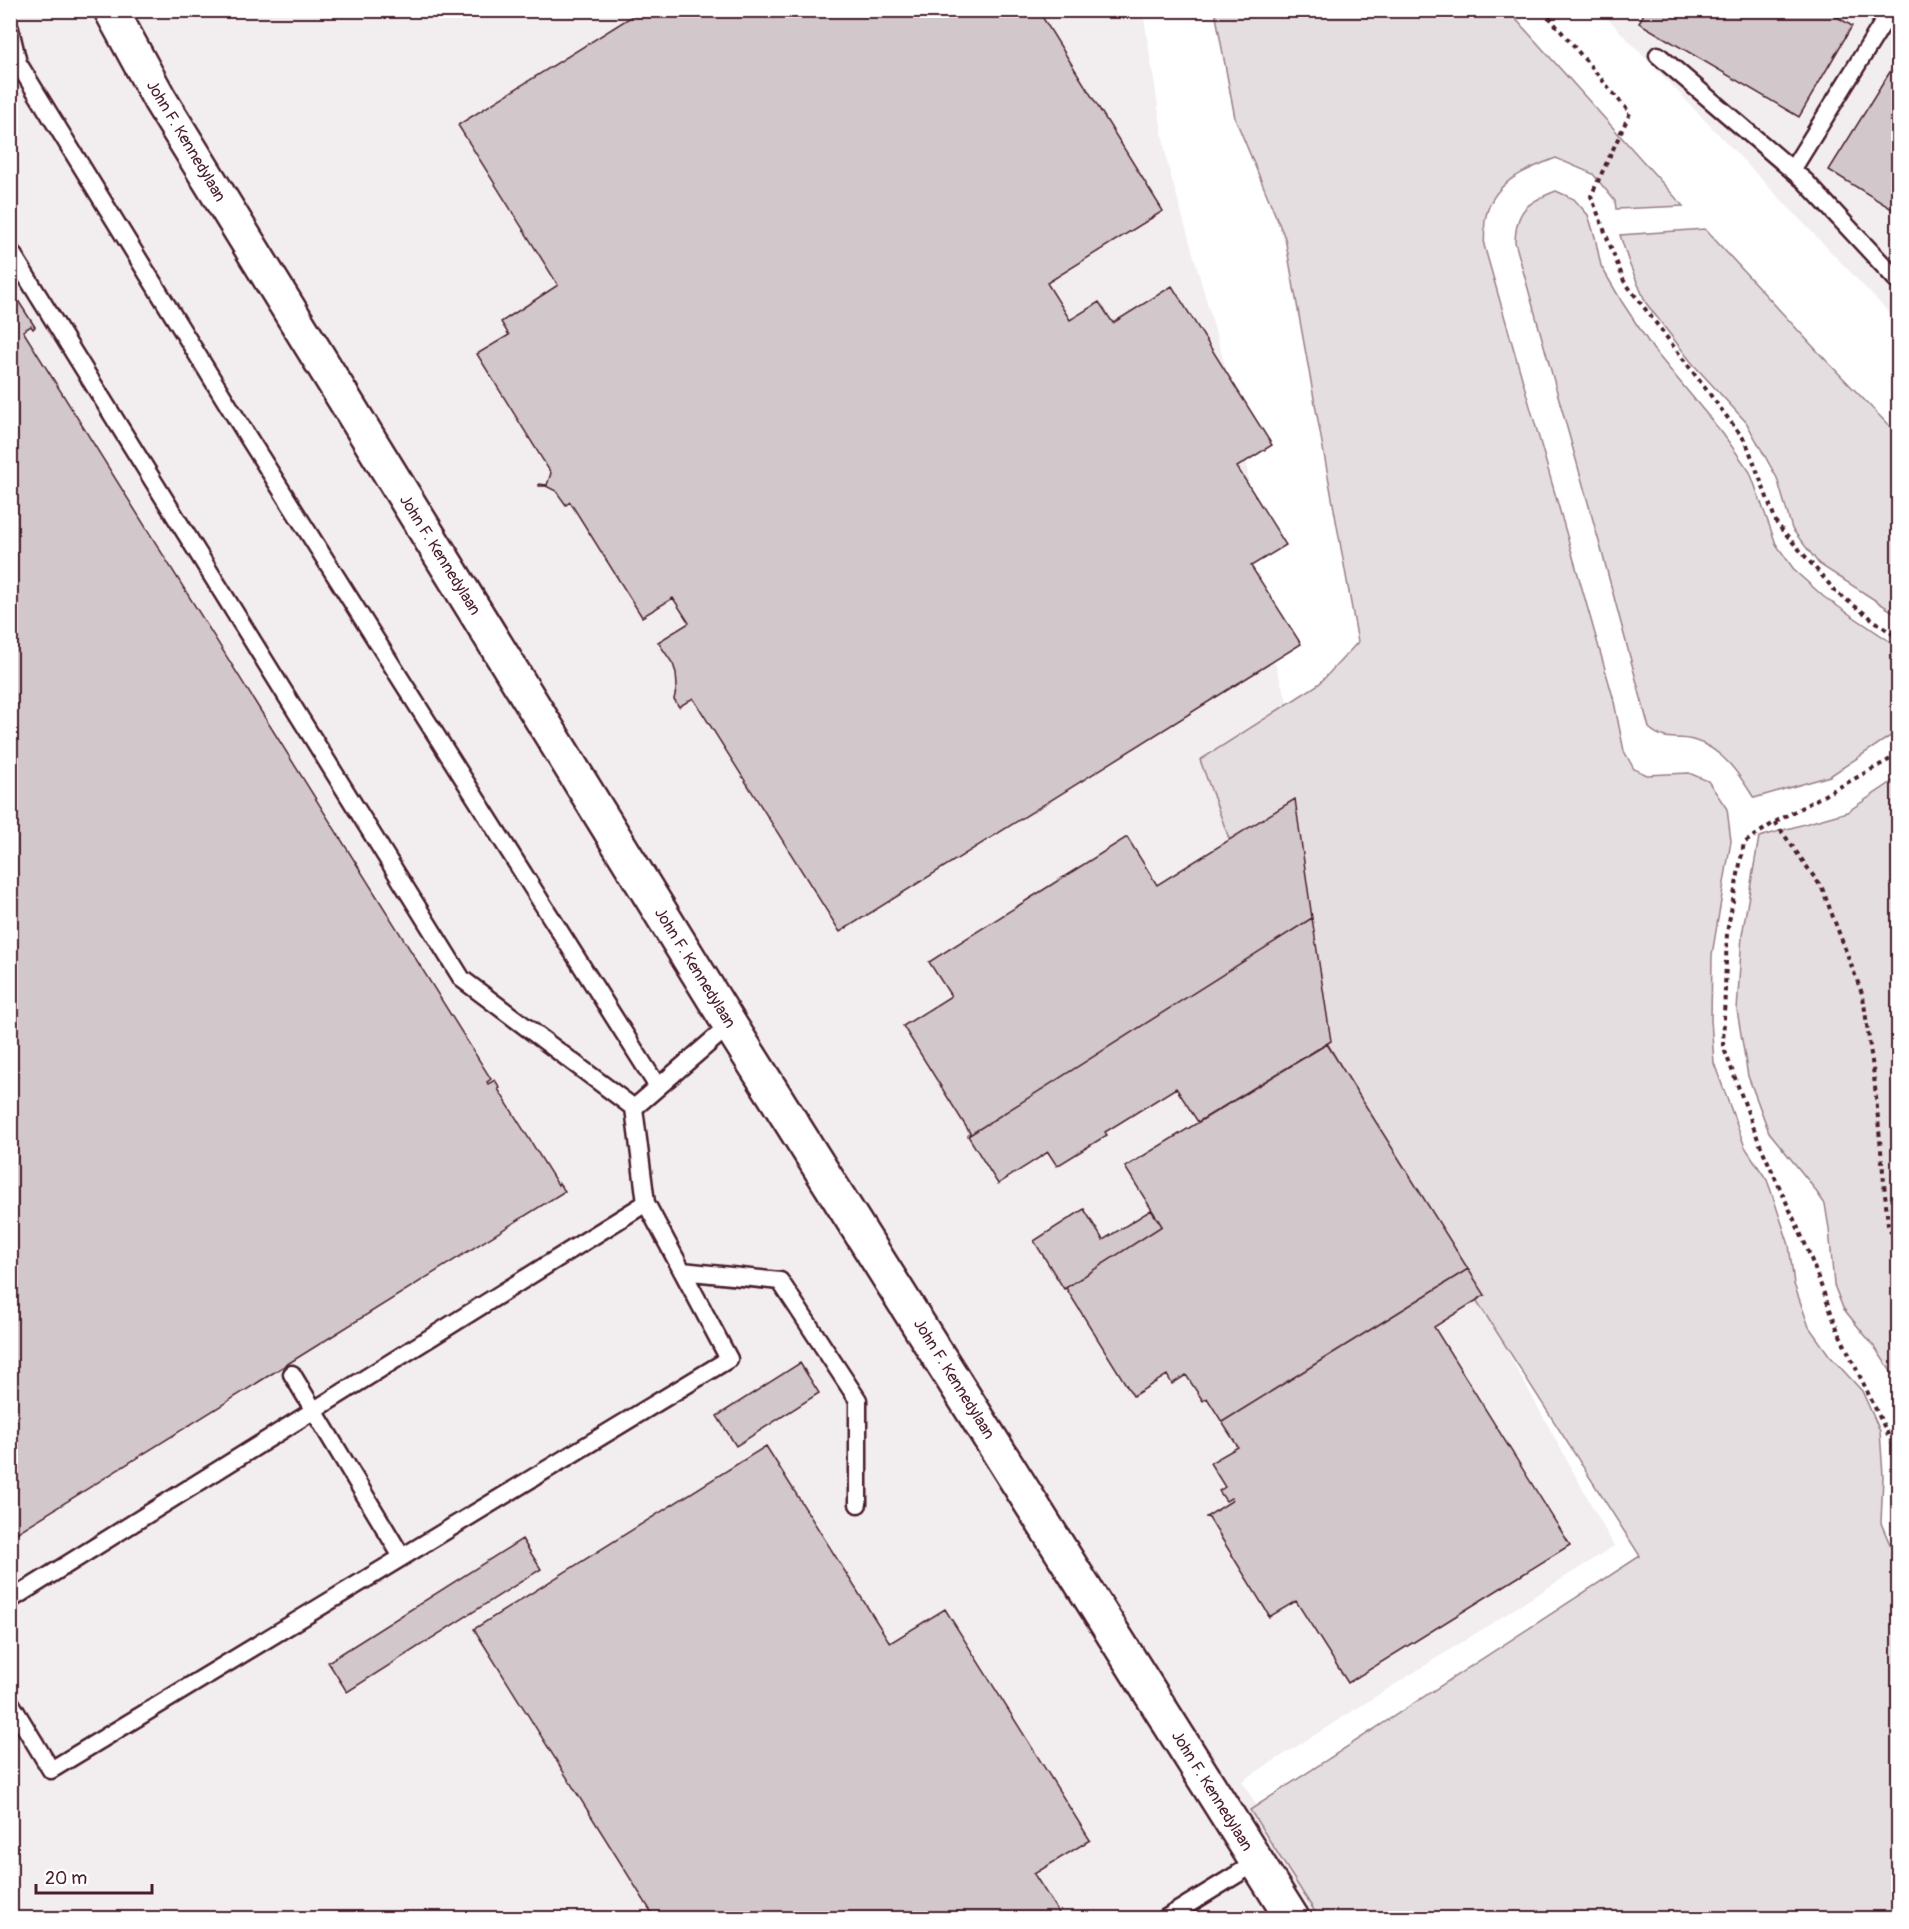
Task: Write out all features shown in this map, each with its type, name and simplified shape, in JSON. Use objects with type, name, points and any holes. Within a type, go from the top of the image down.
[{"type":"street","name":"John F. Kennedylaan","points":[[116,12],[160,100],[730,1025],[1292,1918]]},
{"type":"lane","points":[[1792,170],[1891,10]]},
{"type":"lane","points":[[10,28],[18,63],[246,434],[658,1087]]},
{"type":"lane","points":[[1658,55],[1792,170],[1899,281]]},
{"type":"lane","points":[[10,250],[462,978],[634,1108],[646,1203],[729,1359],[51,1770],[10,1702]]},
{"type":"lane","points":[[634,1108],[730,1025]]},
{"type":"lane","points":[[10,1600],[646,1203]]},
{"type":"lane","points":[[682,1271],[780,1281],[858,1401],[858,1504]]},
{"type":"lane","points":[[292,1374],[402,1557]]},
{"type":"lane","points":[[1166,1918],[1257,1862]]},
{"type":"path","points":[[1543,10],[1630,113],[1591,196],[1624,281],[1746,442],[1777,524],[1837,592],[1899,638]]},
{"type":"path","points":[[1899,755],[1775,822],[1744,843],[1727,932],[1723,1046],[1759,1142],[1807,1248],[1838,1331],[1895,1449],[1899,1484]]},
{"type":"path","points":[[1775,822],[1822,888],[1863,996],[1874,1076],[1888,1225],[1899,1247]]},
{"type":"shaded area","points":[[1494,10],[1513,16],[1683,206],[1616,209],[1615,201],[1593,174],[1556,158],[1511,179],[1494,196],[1485,221],[1484,245],[1613,697],[1624,751],[1634,769],[1647,775],[1689,773],[1708,781],[1727,809],[1731,841],[1712,955],[1711,1020],[1714,1063],[1745,1147],[1767,1180],[1771,1191],[1789,1245],[1794,1284],[1809,1327],[1829,1355],[1862,1391],[1880,1431],[1883,1476],[1881,1523],[1898,1560],[1898,1918],[1319,1918],[1250,1810],[1640,1556],[1468,1287],[1264,933],[1200,760],[1319,684],[1358,642],[1285,238],[1235,118],[1215,11]]},
{"type":"shaded area","points":[[11,11],[1143,11],[1167,162],[1246,439],[1254,599],[1304,753],[1328,1024],[1614,1546],[1242,1781],[1323,1918],[11,1918]]},
{"type":"shaded area","points":[[1599,11],[1898,11],[1898,322],[1608,19]]},
{"type":"shaded area","points":[[1556,191],[1574,199],[1588,215],[1601,266],[1622,302],[1653,349],[1723,434],[1750,472],[1776,544],[1795,571],[1824,597],[1898,647],[1898,731],[1830,776],[1754,798],[1736,771],[1713,749],[1693,740],[1660,736],[1649,728],[1515,242],[1518,222],[1525,208]]},
{"type":"shaded area","points":[[1705,229],[1898,435],[1898,615],[1819,564],[1792,529],[1777,478],[1746,422],[1692,363],[1646,303],[1620,235]]},
{"type":"shaded area","points":[[1898,778],[1898,1382],[1876,1349],[1843,1308],[1834,1285],[1825,1204],[1769,1132],[1748,1076],[1737,1010],[1742,935],[1759,837],[1847,812]]},
{"type":"building","points":[[642,10],[1038,10],[1163,211],[1047,283],[1070,320],[1099,302],[1113,323],[1172,286],[1272,445],[1237,467],[1286,545],[1251,566],[1301,644],[840,932],[693,698],[679,707],[674,699],[677,686],[676,673],[673,664],[658,642],[689,623],[673,598],[642,617],[570,502],[566,505],[556,491],[546,486],[539,486],[539,484],[547,485],[551,473],[477,354],[509,335],[501,322],[558,285],[458,125]]},
{"type":"building","points":[[1646,10],[1826,10],[1852,26],[1799,117],[1639,23]]},
{"type":"building","points":[[1898,59],[1898,213],[1829,170]]},
{"type":"building","points":[[10,288],[35,327],[33,329],[31,326],[23,331],[491,1079],[487,1082],[488,1084],[495,1080],[500,1088],[498,1089],[558,1185],[559,1183],[565,1191],[10,1537]]},
{"type":"building","points":[[1295,799],[1312,918],[968,1136],[970,1133],[903,1026],[951,996],[929,962],[1127,837],[1157,885]]},
{"type":"building","points":[[1312,918],[1331,1041],[1198,1122],[1176,1088],[1105,1132],[1107,1135],[1057,1166],[1048,1152],[998,1184],[968,1136]]},
{"type":"building","points":[[1327,1044],[1468,1269],[1222,1422],[1207,1398],[1203,1401],[1186,1375],[1172,1384],[1167,1375],[1133,1396],[1066,1288],[1064,1289],[1162,1226],[1125,1167]]},
{"type":"building","points":[[1084,1209],[1103,1240],[1151,1210],[1162,1226],[1064,1289],[1034,1241]]},
{"type":"building","points":[[1468,1269],[1485,1295],[1434,1327],[1570,1545],[1348,1683],[1296,1601],[1269,1617],[1209,1518],[1206,1517],[1233,1500],[1231,1498],[1226,1501],[1219,1491],[1225,1487],[1210,1463],[1238,1447],[1222,1422]]},
{"type":"building","points":[[800,1363],[819,1393],[736,1446],[717,1416]]},
{"type":"building","points":[[766,1446],[890,1643],[945,1609],[1090,1840],[1034,1874],[1062,1918],[655,1918],[474,1629]]},
{"type":"building","points":[[522,1539],[541,1569],[347,1692],[328,1662]]}]
